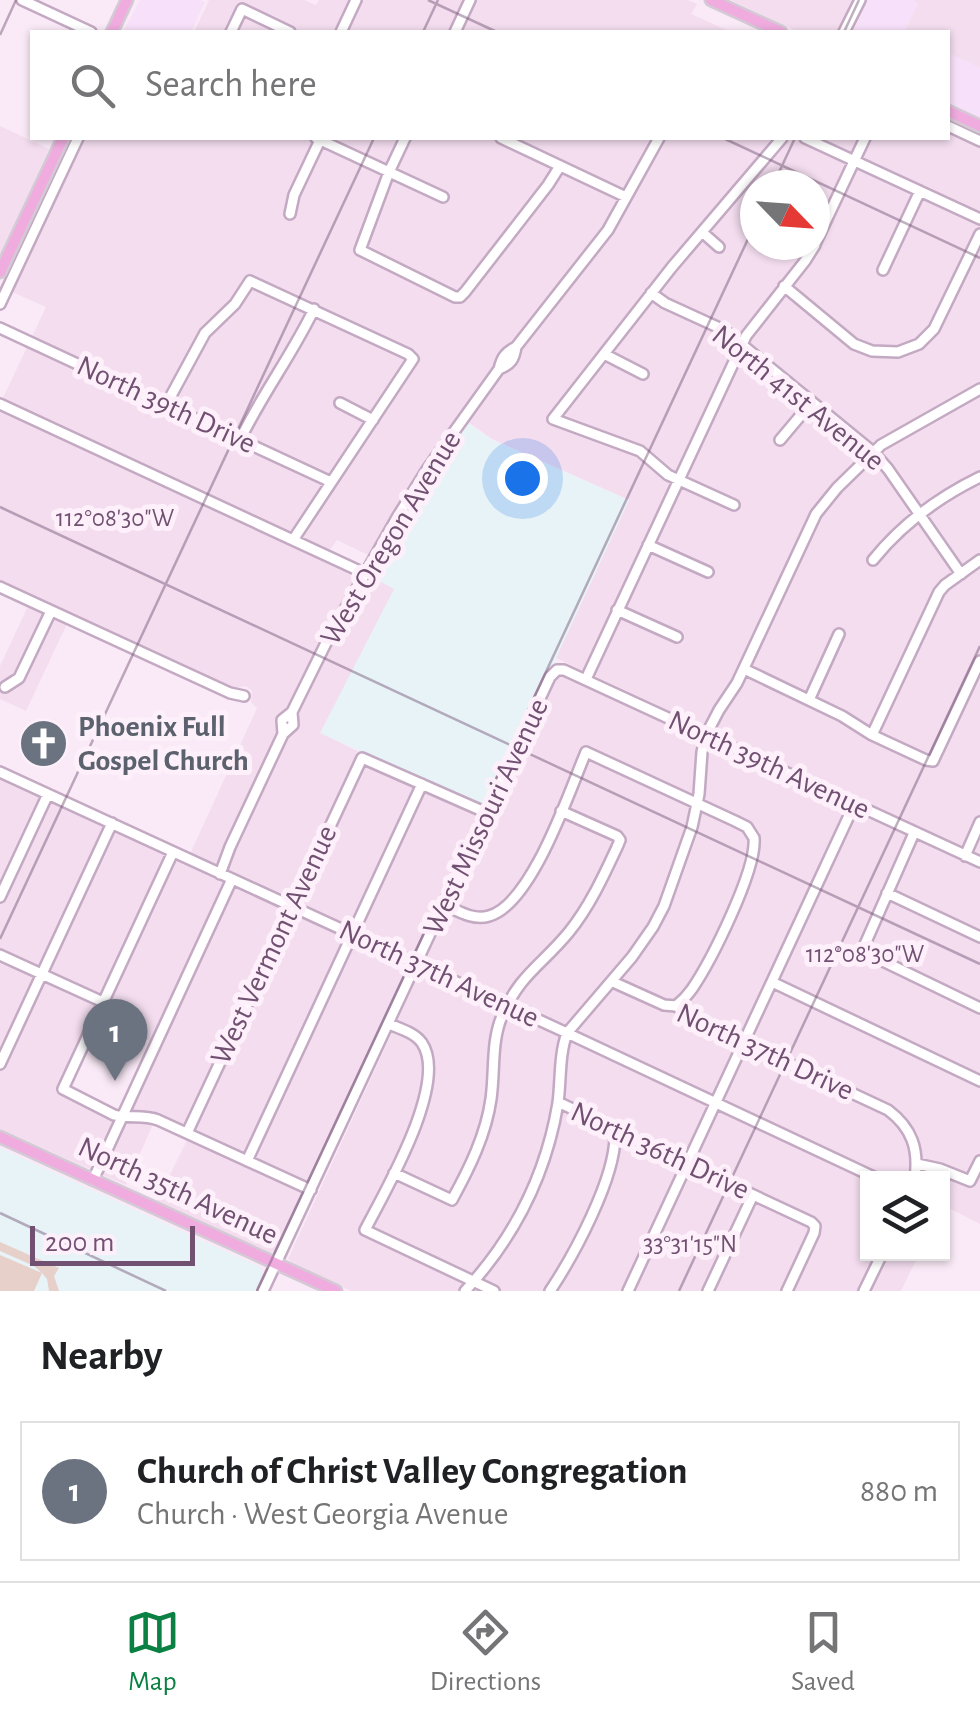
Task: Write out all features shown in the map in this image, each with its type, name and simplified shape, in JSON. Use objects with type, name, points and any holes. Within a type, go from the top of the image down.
[{"type":"main road","points":[[113,30],[127,0]]},
{"type":"main road","points":[[711,0],[777,30]]},
{"type":"main road","points":[[950,111],[980,126]]},
{"type":"main road","points":[[0,272],[62,140]]},
{"type":"main road","name":"North 35th Avenue","points":[[0,1137],[336,1291]]},
{"type":"street","points":[[22,0],[87,30]]},
{"type":"street","points":[[345,30],[356,0]]},
{"type":"street","points":[[845,30],[860,0]]},
{"type":"street","points":[[455,30],[467,1]]},
{"type":"street","points":[[232,30],[242,10],[286,30]]},
{"type":"street","points":[[950,127],[980,141]]},
{"type":"street","points":[[0,304],[77,140]]},
{"type":"street","points":[[290,214],[294,195],[318,140]]},
{"type":"street","points":[[323,140],[444,197]]},
{"type":"street","points":[[404,140],[360,250],[460,298],[560,166]]},
{"type":"street","points":[[504,140],[626,197]]},
{"type":"street","name":"West Oregon Avenue","points":[[217,872],[283,734],[282,720],[292,712],[364,573],[428,468],[499,369],[501,358],[516,347],[608,230],[659,140]]},
{"type":"street","points":[[755,170],[780,140]]},
{"type":"street","points":[[810,140],[980,219]]},
{"type":"street","name":"West Missouri Avenue","points":[[830,213],[864,140]]},
{"type":"street","points":[[56,152],[69,157]]},
{"type":"street","points":[[734,505],[664,472],[644,453],[553,419],[740,187]]},
{"type":"street","points":[[884,270],[920,191]]},
{"type":"street","points":[[702,232],[719,247]]},
{"type":"street","points":[[784,286],[854,344],[879,357],[898,352],[918,344],[934,330],[980,234]]},
{"type":"street","name":"West Missouri Avenue","points":[[586,680],[742,344],[754,323],[806,260]]},
{"type":"street","points":[[166,406],[205,333],[235,304],[250,281],[413,359],[293,540]]},
{"type":"street","name":"North 41st Avenue","points":[[651,293],[742,344],[873,452],[960,574]]},
{"type":"street","points":[[240,440],[314,310]]},
{"type":"street","name":"North 39th Drive","points":[[0,328],[331,482]]},
{"type":"street","points":[[604,354],[644,374]]},
{"type":"street","points":[[464,1291],[509,1236],[527,1202],[558,1102],[567,1033],[613,982],[664,906],[685,852],[697,803],[706,735],[744,670],[816,514],[873,452],[980,389]]},
{"type":"street","points":[[780,440],[812,402]]},
{"type":"street","points":[[340,403],[373,420]]},
{"type":"street","points":[[0,404],[364,573]]},
{"type":"street","points":[[604,452],[609,440]]},
{"type":"street","points":[[873,560],[892,536],[919,514],[980,477]]},
{"type":"street","points":[[648,545],[708,572]]},
{"type":"street","points":[[872,735],[935,600],[945,585],[980,560]]},
{"type":"street","points":[[0,588],[244,696]]},
{"type":"street","points":[[618,610],[677,638]]},
{"type":"street","points":[[5,687],[19,678],[51,611]]},
{"type":"street","points":[[809,700],[839,634]]},
{"type":"street","points":[[744,670],[842,716],[872,735],[933,760],[980,661]]},
{"type":"street","name":"West Missouri Avenue","points":[[263,1291],[550,677],[557,670]]},
{"type":"street","name":"North 39th Avenue","points":[[557,670],[980,862]]},
{"type":"street","points":[[444,904],[486,921],[502,909],[542,857],[586,752],[747,827],[759,838],[725,929],[693,988],[676,1006]]},
{"type":"street","name":"West Vermont Avenue","points":[[187,1133],[362,758],[422,784]]},
{"type":"street","name":"North 37th Avenue","points":[[0,772],[861,1171]]},
{"type":"street","points":[[247,1161],[422,784],[487,813]]},
{"type":"street","points":[[0,897],[48,794]]},
{"type":"street","points":[[628,1291],[854,805]]},
{"type":"street","points":[[394,1173],[452,1200],[485,1126],[494,1082],[495,1041],[507,1005],[533,967],[576,923],[598,888],[620,840],[561,811]]},
{"type":"street","points":[[965,856],[980,822]]},
{"type":"street","points":[[0,1064],[112,824]]},
{"type":"street","points":[[914,833],[862,951],[980,1008]]},
{"type":"street","points":[[173,852],[63,1089],[122,1117],[152,1118],[312,1190]]},
{"type":"street","points":[[93,1180],[232,879]]},
{"type":"street","points":[[887,893],[980,936]]},
{"type":"street","points":[[0,955],[103,1002]]},
{"type":"street","name":"North 37th Drive","points":[[613,982],[664,1006],[676,1006],[692,1019],[888,1110],[910,1132]]},
{"type":"street","points":[[772,982],[980,1081]]},
{"type":"street","points":[[389,1024],[428,1045],[430,1063],[420,1117],[366,1230],[494,1291]]},
{"type":"street","name":"North 36th Drive","points":[[558,1102],[604,1124],[615,1136],[629,1137],[811,1222],[815,1226],[787,1291]]},
{"type":"street","points":[[916,1171],[916,1148],[910,1132],[920,1126]]},
{"type":"street","points":[[550,1291],[596,1203],[614,1154],[615,1136]]},
{"type":"street","points":[[916,1164],[970,1181],[980,1161]]},
{"type":"street","points":[[708,1291],[753,1195]]},
{"type":"street","points":[[864,1291],[879,1261]]},
{"type":"shaded area","points":[[140,0],[205,2],[192,30],[124,30]]},
{"type":"shaded area","points":[[209,0],[304,0],[316,5],[319,0],[466,0],[451,30],[195,30]]},
{"type":"shaded area","points":[[475,0],[688,0],[697,4],[691,14],[727,30],[461,30]]},
{"type":"shaded area","points":[[731,0],[854,0],[839,30],[794,30]]},
{"type":"shaded area","points":[[867,0],[918,3],[905,30],[854,30]]},
{"type":"shaded area","points":[[912,0],[980,0],[980,68],[950,54],[950,30],[905,30],[918,3]]},
{"type":"shaded area","points":[[950,54],[980,68],[980,118],[950,104]]},
{"type":"shaded area","points":[[0,126],[49,149],[0,255]]},
{"type":"shaded area","points":[[950,130],[980,144],[980,855],[556,658],[629,500],[492,439],[461,417],[370,556],[337,540],[329,551],[2,400],[46,307],[10,291],[80,140],[494,140],[593,186],[597,178],[515,140],[950,140]]},
{"type":"shaded area","points":[[0,410],[366,579],[368,575],[395,588],[321,733],[361,753],[366,764],[480,815],[292,1217],[271,1253],[157,1201],[192,1130],[152,1111],[122,1111],[152,1042],[92,1016],[58,1085],[64,1096],[116,1121],[154,1122],[126,1185],[0,1129],[0,765],[190,854],[257,708],[251,702],[252,691],[246,686],[231,689],[0,583]]},
{"type":"shaded area","points":[[467,422],[492,440],[629,500],[556,664],[546,673],[482,806],[320,733],[394,589],[368,575],[420,489]]},
{"type":"shaded area","points":[[28,606],[67,624],[26,711],[0,699],[0,666]]},
{"type":"shaded area","points":[[556,676],[980,868],[980,1224],[950,1209],[950,1171],[860,1171],[860,1261],[916,1261],[901,1291],[351,1291],[288,1259]]},
{"type":"shaded area","points":[[0,1148],[260,1267],[263,1275],[256,1291],[0,1291]]},
{"type":"shaded area","points":[[0,1242],[59,1268],[54,1276],[59,1291],[49,1291],[47,1279],[34,1266],[0,1251]]},
{"type":"shaded area","points":[[0,1255],[42,1273],[34,1291],[0,1291]]},
{"type":"place","name":"Phoenix Full Gospel Church","points":[[43,744]]},
{"type":"place","name":"Church of Christ Valley Congregation","points":[[115,1081]]}]
